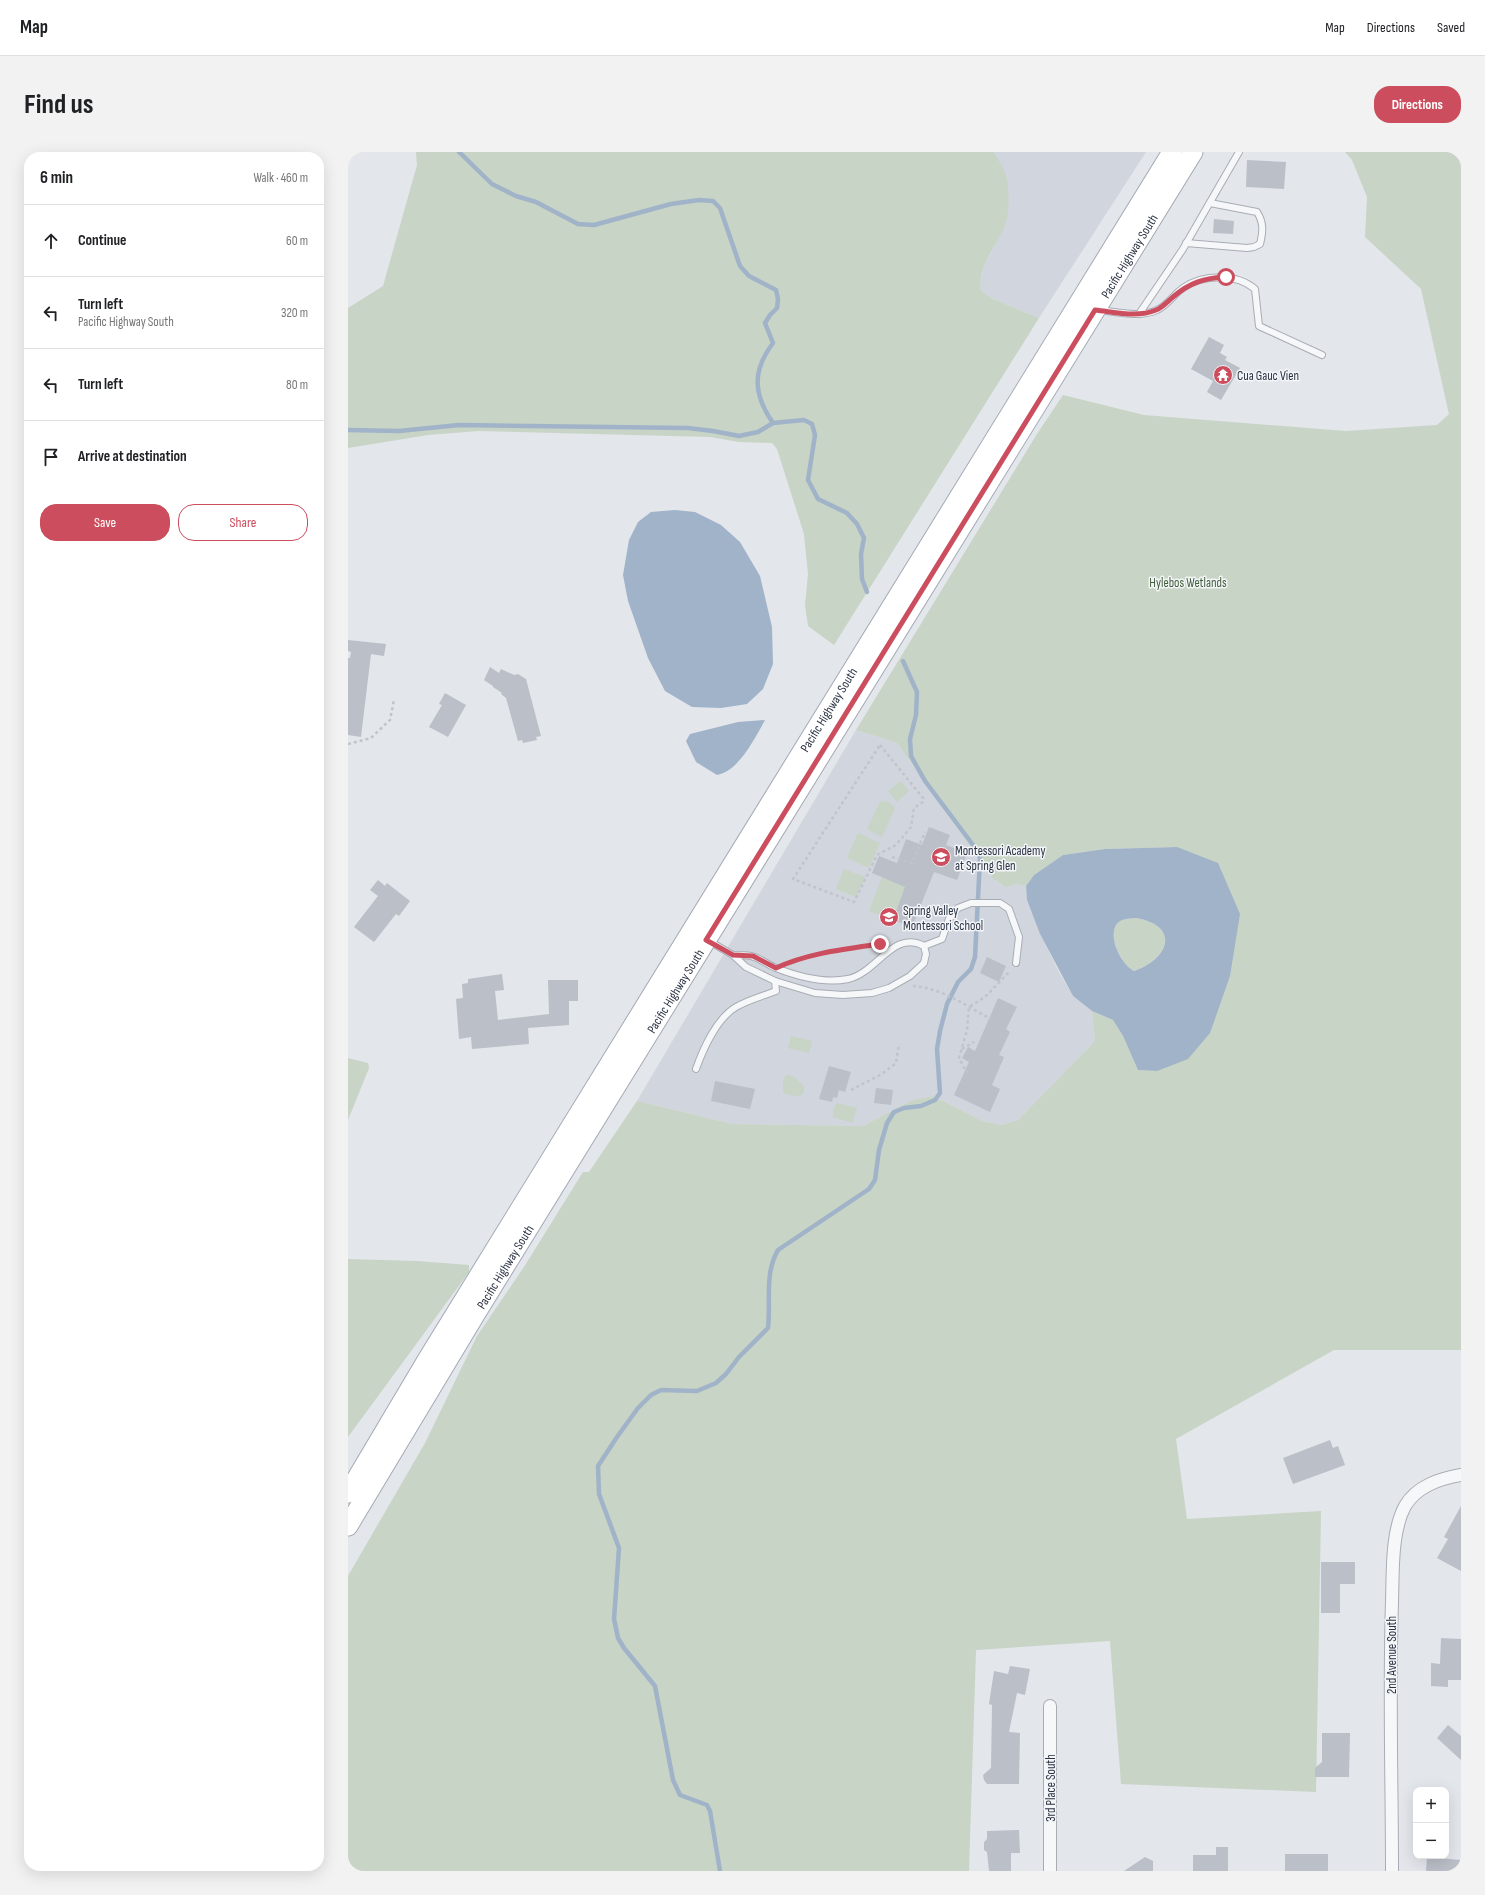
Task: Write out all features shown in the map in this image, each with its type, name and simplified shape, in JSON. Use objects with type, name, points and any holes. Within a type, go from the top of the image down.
[{"type":"main road","name":"Pacific Highway South","points":[[348,1493],[427,1360],[709,897],[1172,152]]},
{"type":"main road","name":"Pacific Highway South","points":[[348,1526],[476,1314],[706,940],[1193,152]]},
{"type":"street","name":"2nd Avenue South","points":[[1392,1871],[1391,1635],[1396,1538],[1401,1516],[1414,1493],[1438,1481],[1461,1475]]},
{"type":"street","name":"3rd Place South","points":[[1050,1706],[1050,1871]]},
{"type":"lane","points":[[1140,314],[1186,243],[1239,152]]},
{"type":"lane","points":[[1186,243],[1247,248],[1260,244],[1262,219],[1257,212],[1210,203]]},
{"type":"lane","points":[[1095,310],[1140,314],[1158,310],[1191,283],[1212,278],[1226,277],[1240,280],[1255,289],[1259,326],[1322,355]]},
{"type":"lane","points":[[733,955],[753,956],[776,968],[813,980],[835,981],[855,977],[869,969],[895,946],[905,942],[916,942],[924,946],[942,940],[949,919],[958,908],[971,903],[1000,903],[1009,908],[1019,937],[1016,963]]},
{"type":"lane","points":[[706,940],[733,955],[746,967],[775,980],[815,993],[843,995],[872,993],[889,988],[910,976],[924,963],[926,954],[924,946]]},
{"type":"lane","points":[[696,1069],[704,1046],[717,1026],[735,1007],[776,991],[775,980]]},
{"type":"path","points":[[348,744],[371,738],[390,720],[394,700]]},
{"type":"path","points":[[880,745],[923,798],[922,802],[914,808],[911,827],[896,845],[877,855],[854,902],[794,879],[880,745]]},
{"type":"path","points":[[892,857],[912,863],[925,832]]},
{"type":"path","points":[[776,968],[789,962],[834,950],[905,942]]},
{"type":"path","points":[[969,1007],[985,997],[1016,963]]},
{"type":"path","points":[[940,991],[991,1020]]},
{"type":"path","points":[[969,1007],[967,1030],[959,1058],[966,1071],[969,1073]]},
{"type":"path","points":[[962,1049],[974,1042]]},
{"type":"path","points":[[851,1090],[882,1074],[896,1063],[899,1044]]},
{"type":"shaded area","points":[[994,152],[1146,152],[1039,318],[991,298],[981,291],[980,282],[984,266],[1004,227],[999,163]]},
{"type":"shaded area","name":"Spring Valley Montessori School","points":[[856,730],[897,743],[993,879],[1006,887],[1017,884],[1026,886],[1027,900],[1040,934],[1059,972],[1073,996],[1092,1011],[1095,1041],[1018,1120],[1002,1125],[982,1121],[933,1096],[912,1100],[863,1126],[733,1124],[637,1101]]},
{"type":"green space","points":[[416,152],[994,152],[1004,169],[1006,177],[1008,186],[1008,211],[1004,228],[984,266],[980,283],[981,291],[991,298],[1039,318],[834,645],[808,626],[805,605],[808,574],[804,534],[777,449],[772,443],[739,442],[710,437],[479,431],[428,435],[348,448],[348,308],[383,286],[417,165]]},
{"type":"green space","name":"Hylebos Wetlands","points":[[1345,152],[1461,152],[1461,1350],[1334,1350],[1176,1439],[1187,1519],[1321,1511],[1316,1792],[1121,1784],[1110,1641],[976,1650],[969,1871],[348,1871],[348,1576],[425,1443],[477,1336],[524,1267],[583,1172],[589,1172],[637,1101],[733,1124],[863,1126],[912,1100],[933,1096],[982,1121],[1002,1125],[1018,1120],[1095,1041],[1092,1011],[1113,1020],[1123,1036],[1138,1070],[1157,1071],[1177,847],[1105,849],[1063,855],[1034,875],[1026,886],[1017,884],[1006,887],[993,879],[897,743],[856,730],[1037,434],[1063,395],[1144,415],[1346,431],[1437,425],[1449,414],[1421,289],[1365,237],[1367,197],[1352,160]]},
{"type":"green space","points":[[901,781],[909,791],[897,802],[888,791]]},
{"type":"green space","points":[[888,801],[895,808],[882,837],[867,829],[880,802]]},
{"type":"green space","points":[[858,833],[880,843],[869,868],[847,858]]},
{"type":"green space","points":[[844,869],[865,877],[856,897],[836,889]]},
{"type":"green space","points":[[882,877],[906,884],[893,920],[869,911]]},
{"type":"green space","points":[[1136,918],[1150,922],[1160,928],[1164,935],[1165,943],[1162,951],[1155,959],[1146,966],[1134,971],[1125,963],[1118,951],[1115,944],[1114,930],[1120,921]]},
{"type":"green space","points":[[791,1036],[812,1041],[809,1053],[788,1048]]},
{"type":"green space","points":[[348,1058],[368,1063],[369,1068],[348,1120]]},
{"type":"green space","points":[[786,1075],[793,1076],[804,1086],[802,1095],[793,1096],[783,1093],[783,1082]]},
{"type":"green space","points":[[836,1103],[857,1108],[852,1123],[833,1117],[833,1111]]},
{"type":"green space","points":[[348,1259],[417,1261],[469,1265],[469,1272],[348,1437]]},
{"type":"water","points":[[675,510],[695,512],[721,525],[740,542],[760,576],[772,627],[773,664],[763,689],[747,704],[721,708],[692,707],[665,691],[648,658],[628,601],[623,575],[629,540],[638,522],[651,512]]},
{"type":"water","points":[[765,720],[746,753],[732,767],[717,775],[696,762],[686,741],[690,734],[738,722]]},
{"type":"water","points":[[1177,847],[1218,863],[1240,914],[1230,976],[1210,1033],[1188,1059],[1157,1071],[1138,1070],[1123,1036],[1113,1020],[1092,1011],[1073,996],[1040,934],[1027,900],[1026,886],[1034,875],[1063,855],[1105,849]],"holes":[[[1136,918],[1150,922],[1160,928],[1164,935],[1165,943],[1162,951],[1155,959],[1146,966],[1134,971],[1129,968],[1121,958],[1115,944],[1114,931],[1116,925],[1125,919]]]},
{"type":"building","points":[[1247,160],[1286,162],[1284,189],[1246,187]]},
{"type":"building","points":[[1214,219],[1234,221],[1233,234],[1213,233]]},
{"type":"building","points":[[1209,337],[1224,345],[1220,353],[1227,357],[1225,360],[1240,368],[1221,400],[1207,392],[1213,381],[1191,369]]},
{"type":"building","points":[[348,640],[386,644],[384,656],[371,654],[361,737],[348,735],[348,658],[350,658],[351,652],[348,651]]},
{"type":"building","points":[[490,667],[499,673],[501,669],[514,675],[518,674],[526,679],[541,736],[536,737],[537,740],[523,743],[522,740],[518,741],[506,698],[501,694],[502,693],[484,680]]},
{"type":"building","points":[[445,693],[466,705],[448,737],[429,727],[442,705],[439,704]]},
{"type":"building","points":[[929,827],[950,835],[946,845],[967,853],[957,880],[934,872],[912,927],[893,920],[905,887],[872,873],[879,856],[897,863],[906,839],[922,845]]},
{"type":"building","points":[[378,880],[385,886],[387,883],[410,901],[399,916],[396,914],[374,942],[354,927],[378,896],[370,890]]},
{"type":"building","points":[[987,957],[1006,966],[999,982],[980,973]]},
{"type":"building","points":[[502,974],[504,990],[495,991],[498,1020],[549,1014],[548,980],[578,980],[578,1001],[569,1001],[569,1025],[528,1028],[529,1044],[472,1049],[471,1037],[459,1039],[456,999],[463,998],[462,984],[468,983],[468,979]]},
{"type":"building","points":[[998,998],[1017,1007],[1006,1029],[1010,1032],[999,1055],[1004,1057],[992,1085],[1000,1089],[990,1112],[954,1095],[969,1062],[962,1058],[968,1047],[975,1051]]},
{"type":"building","points":[[829,1066],[851,1072],[845,1092],[839,1090],[837,1098],[833,1097],[832,1102],[819,1099]]},
{"type":"building","points":[[715,1081],[755,1089],[750,1109],[711,1101]]},
{"type":"building","points":[[876,1088],[893,1090],[891,1105],[874,1103]]},
{"type":"building","points":[[1330,1440],[1333,1448],[1338,1446],[1345,1465],[1293,1484],[1283,1458]]},
{"type":"building","points":[[1461,1506],[1461,1571],[1437,1558],[1448,1539],[1444,1537]]},
{"type":"building","points":[[1321,1562],[1355,1562],[1355,1584],[1340,1584],[1340,1613],[1321,1613]]},
{"type":"building","points":[[1441,1638],[1461,1639],[1461,1680],[1448,1680],[1448,1687],[1431,1686],[1431,1663],[1440,1664]]},
{"type":"building","points":[[1010,1666],[1030,1669],[1025,1695],[1017,1693],[1009,1732],[1020,1733],[1019,1784],[987,1784],[983,1775],[991,1768],[992,1705],[989,1704],[994,1671],[1008,1674]]},
{"type":"building","points":[[1448,1725],[1461,1736],[1461,1760],[1437,1738]]},
{"type":"building","points":[[1322,1733],[1350,1733],[1349,1777],[1315,1777],[1315,1768],[1322,1762]]},
{"type":"building","points":[[1019,1830],[1020,1853],[1011,1853],[1011,1871],[989,1871],[987,1852],[984,1850],[984,1842],[987,1839],[987,1831]]},
{"type":"building","points":[[1216,1847],[1228,1847],[1228,1871],[1193,1871],[1193,1855],[1216,1855]]},
{"type":"building","points":[[1285,1854],[1328,1854],[1328,1871],[1285,1871]]},
{"type":"building","points":[[1145,1857],[1153,1861],[1153,1871],[1124,1871]]},
{"type":"building","points":[[1427,1859],[1461,1860],[1461,1871],[1426,1871]]},
{"type":"waterway","points":[[459,152],[492,184],[516,196],[536,202],[578,224],[594,225],[671,204],[699,200],[713,201],[720,208],[740,266],[749,276],[776,290],[778,299],[777,308],[765,323],[773,343],[766,353],[758,373],[759,392],[762,402],[773,423],[804,420],[812,424],[815,435],[808,480],[818,499],[847,513],[857,524],[864,538],[861,554],[862,579],[867,592]]},
{"type":"waterway","points":[[348,430],[399,431],[459,425],[688,428],[739,436],[758,432],[773,423]]},
{"type":"waterway","points":[[720,1871],[710,1811],[707,1805],[680,1795],[673,1780],[655,1686],[624,1648],[618,1638],[614,1619],[619,1548],[599,1494],[598,1466],[638,1408],[651,1395],[661,1390],[697,1391],[716,1383],[726,1374],[739,1357],[768,1328],[769,1278],[778,1250],[869,1189],[875,1180],[879,1150],[887,1123],[894,1112],[904,1108],[921,1106],[935,1100],[940,1093],[937,1049],[940,1031],[947,1004],[958,982],[971,969],[975,957],[980,859],[979,853],[925,781],[911,756],[910,739],[916,715],[917,692],[903,661]]},
{"type":"place","name":"Cua Gauc Vien","points":[[1223,375]]},
{"type":"place","name":"Montessori Academy at Spring Glen","points":[[941,857]]},
{"type":"place","name":"Spring Valley Montessori School","points":[[889,917]]},
{"type":"route","points":[[880,944],[834,950],[789,962],[776,968],[753,956],[733,955],[706,940],[1095,310],[1140,314],[1148,313],[1158,310],[1191,283],[1212,278],[1226,277]]}]
